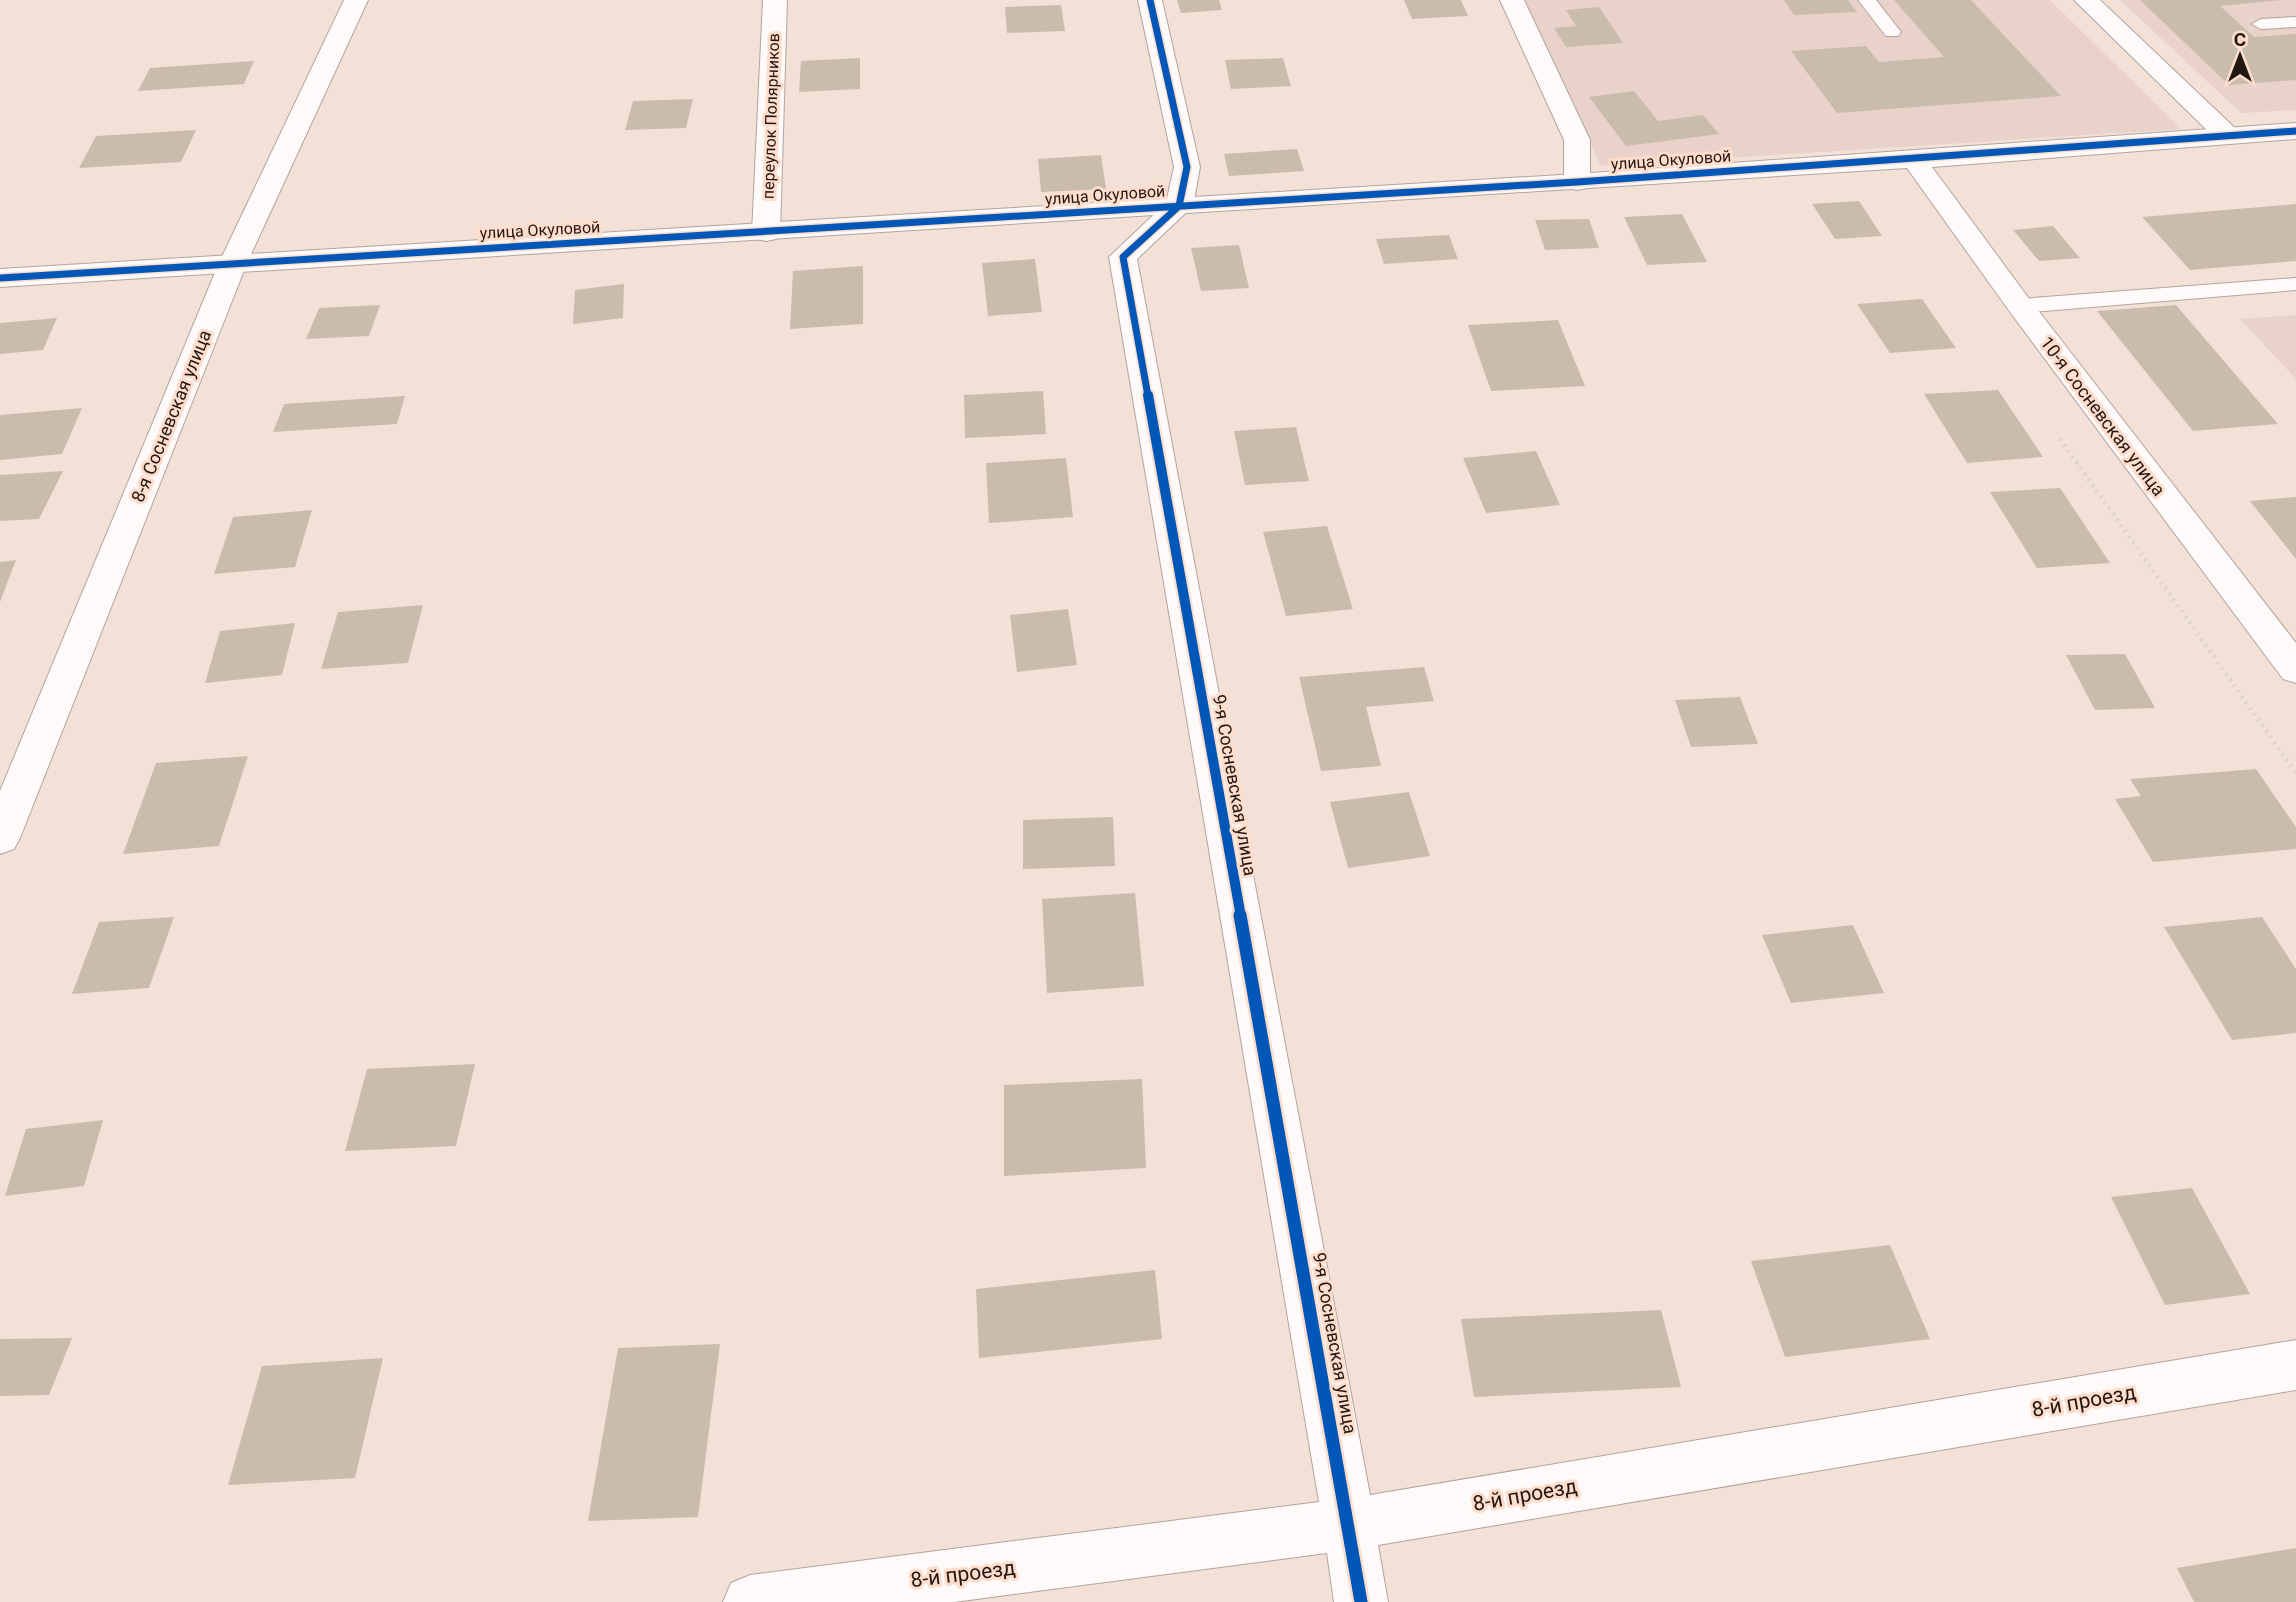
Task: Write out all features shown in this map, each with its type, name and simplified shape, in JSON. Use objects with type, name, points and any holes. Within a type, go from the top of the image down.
[{"type":"street","name":"8-я Сосневская улица","points":[[0,838],[233,263],[356,0]]},
{"type":"street","name":"переулок Полярников","points":[[766,233],[775,0]]},
{"type":"street","points":[[1150,0],[1187,167],[1179,206]]},
{"type":"street","points":[[1512,0],[1577,140],[1577,182]]},
{"type":"street","points":[[2086,0],[2228,136]]},
{"type":"street","name":"улица Окуловой","points":[[0,278],[1577,182],[2296,131]]},
{"type":"street","name":"10-я Сосневская улица","points":[[1914,160],[2020,306],[2290,654]]},
{"type":"street","name":"9-я Сосневская улица","points":[[1179,206],[1123,257],[1361,1602]]},
{"type":"street","name":"8-й проезд","points":[[750,1602],[1349,1524],[2296,1365]]},
{"type":"lane","points":[[1867,0],[1892,32]]},
{"type":"lane","points":[[2261,24],[2296,22]]},
{"type":"lane","points":[[2020,306],[2296,284]]},
{"type":"path","points":[[2055,432],[2296,774]]},
{"type":"shaded area","points":[[1520,0],[2050,0],[2181,129],[1601,166]]},
{"type":"shaded area","points":[[2120,0],[2296,0],[2296,110],[2241,113]]},
{"type":"shaded area","points":[[2296,315],[2296,379],[2240,319]]},
{"type":"building","points":[[1177,0],[1219,0],[1222,10],[1181,13]]},
{"type":"building","points":[[1404,0],[1461,0],[1468,16],[1412,19]]},
{"type":"building","points":[[1784,0],[1848,0],[1857,12],[1794,15]]},
{"type":"building","points":[[1894,0],[1971,0],[2061,96],[1837,113],[1791,51],[1866,46],[1879,62],[1944,57]]},
{"type":"building","points":[[2140,0],[2281,0],[2220,6],[2254,37],[2296,34],[2296,80],[2229,85]]},
{"type":"building","points":[[1061,5],[1065,31],[1007,33],[1005,7]]},
{"type":"building","points":[[1599,7],[1623,43],[1566,47],[1554,28],[1576,26],[1566,10]]},
{"type":"building","points":[[860,58],[860,89],[799,92],[801,61]]},
{"type":"building","points":[[1283,58],[1291,86],[1231,89],[1225,60]]},
{"type":"building","points":[[254,61],[244,84],[138,91],[150,68]]},
{"type":"building","points":[[1634,91],[1658,121],[1703,115],[1719,134],[1626,146],[1589,97]]},
{"type":"building","points":[[693,99],[686,128],[625,130],[633,101]]},
{"type":"building","points":[[196,130],[181,162],[79,168],[96,136]]},
{"type":"building","points":[[1297,149],[1304,171],[1229,176],[1224,154]]},
{"type":"building","points":[[1101,155],[1106,189],[1041,192],[1038,159]]},
{"type":"building","points":[[1859,201],[1882,236],[1835,239],[1812,204]]},
{"type":"building","points":[[2296,204],[2296,261],[2190,270],[2142,217]]},
{"type":"building","points":[[1682,214],[1707,262],[1647,265],[1624,217]]},
{"type":"building","points":[[1589,219],[1599,248],[1545,250],[1535,220]]},
{"type":"building","points":[[2053,226],[2080,258],[2039,261],[2013,230]]},
{"type":"building","points":[[1449,235],[1458,259],[1384,264],[1376,239]]},
{"type":"building","points":[[1239,245],[1249,288],[1201,291],[1191,248]]},
{"type":"building","points":[[1035,259],[1042,312],[988,316],[982,263]]},
{"type":"building","points":[[863,266],[863,324],[790,329],[793,271]]},
{"type":"building","points":[[624,284],[623,318],[573,324],[575,290]]},
{"type":"building","points":[[1922,299],[1956,348],[1890,353],[1857,304]]},
{"type":"building","points":[[380,305],[369,336],[306,339],[319,308]]},
{"type":"building","points":[[2176,305],[2278,424],[2193,431],[2097,311]]},
{"type":"building","points":[[57,318],[43,350],[0,354],[0,323]]},
{"type":"building","points":[[1558,320],[1585,386],[1491,391],[1468,325]]},
{"type":"building","points":[[1998,390],[2043,457],[1967,463],[1924,394]]},
{"type":"building","points":[[1043,391],[1046,434],[965,438],[964,395]]},
{"type":"building","points":[[405,396],[397,424],[273,432],[284,404]]},
{"type":"building","points":[[82,408],[62,454],[0,460],[0,415]]},
{"type":"building","points":[[1296,427],[1309,481],[1245,485],[1234,431]]},
{"type":"building","points":[[1536,451],[1560,505],[1486,513],[1463,458]]},
{"type":"building","points":[[1066,458],[1073,517],[989,523],[986,463]]},
{"type":"building","points":[[63,471],[39,519],[0,521],[0,475]]},
{"type":"building","points":[[2060,488],[2110,563],[2037,568],[1990,492]]},
{"type":"building","points":[[2296,497],[2296,559],[2250,501]]},
{"type":"building","points":[[312,510],[295,567],[214,574],[233,517]]},
{"type":"building","points":[[1327,526],[1353,609],[1286,616],[1263,532]]},
{"type":"building","points":[[16,560],[0,602],[0,562]]},
{"type":"building","points":[[423,605],[408,663],[321,669],[338,612]]},
{"type":"building","points":[[1068,609],[1077,665],[1017,672],[1010,615]]},
{"type":"building","points":[[295,623],[282,675],[205,683],[220,631]]},
{"type":"building","points":[[2125,654],[2155,708],[2095,710],[2066,655]]},
{"type":"building","points":[[1424,667],[1434,701],[1366,707],[1381,766],[1321,771],[1299,677]]},
{"type":"building","points":[[1740,697],[1758,744],[1691,747],[1675,700]]},
{"type":"building","points":[[248,756],[219,846],[123,854],[156,763]]},
{"type":"building","points":[[2256,769],[2296,827],[2296,849],[2153,862],[2115,799],[2141,796],[2130,779]]},
{"type":"building","points":[[1409,792],[1430,856],[1348,868],[1330,802]]},
{"type":"building","points":[[1113,817],[1115,866],[1023,869],[1023,820]]},
{"type":"building","points":[[1135,893],[1144,986],[1047,993],[1042,899]]},
{"type":"building","points":[[174,917],[149,988],[72,994],[99,922]]},
{"type":"building","points":[[2262,917],[2296,969],[2296,1033],[2232,1040],[2164,927]]},
{"type":"building","points":[[1853,925],[1884,993],[1791,1003],[1762,935]]},
{"type":"building","points":[[475,1064],[456,1146],[345,1151],[367,1069]]},
{"type":"building","points":[[1142,1079],[1146,1168],[1004,1176],[1004,1085]]},
{"type":"building","points":[[103,1120],[84,1186],[5,1196],[26,1129]]},
{"type":"building","points":[[2192,1188],[2250,1294],[2165,1305],[2111,1197]]},
{"type":"building","points":[[1890,1245],[1930,1339],[1785,1357],[1751,1261]]},
{"type":"building","points":[[1155,1270],[1162,1339],[979,1358],[976,1289]]},
{"type":"building","points":[[1661,1310],[1681,1387],[1474,1397],[1461,1319]]},
{"type":"building","points":[[72,1338],[49,1395],[0,1396],[0,1339]]},
{"type":"building","points":[[720,1344],[698,1517],[588,1521],[618,1348]]},
{"type":"building","points":[[383,1358],[355,1478],[228,1485],[262,1366]]},
{"type":"building","points":[[2296,1548],[2296,1602],[2194,1602],[2177,1568]]},
{"type":"cycle path","points":[[1150,0],[1187,167],[1179,206],[1123,257],[1361,1602]]},
{"type":"cycle path","points":[[0,278],[1577,182],[2296,131]]}]
